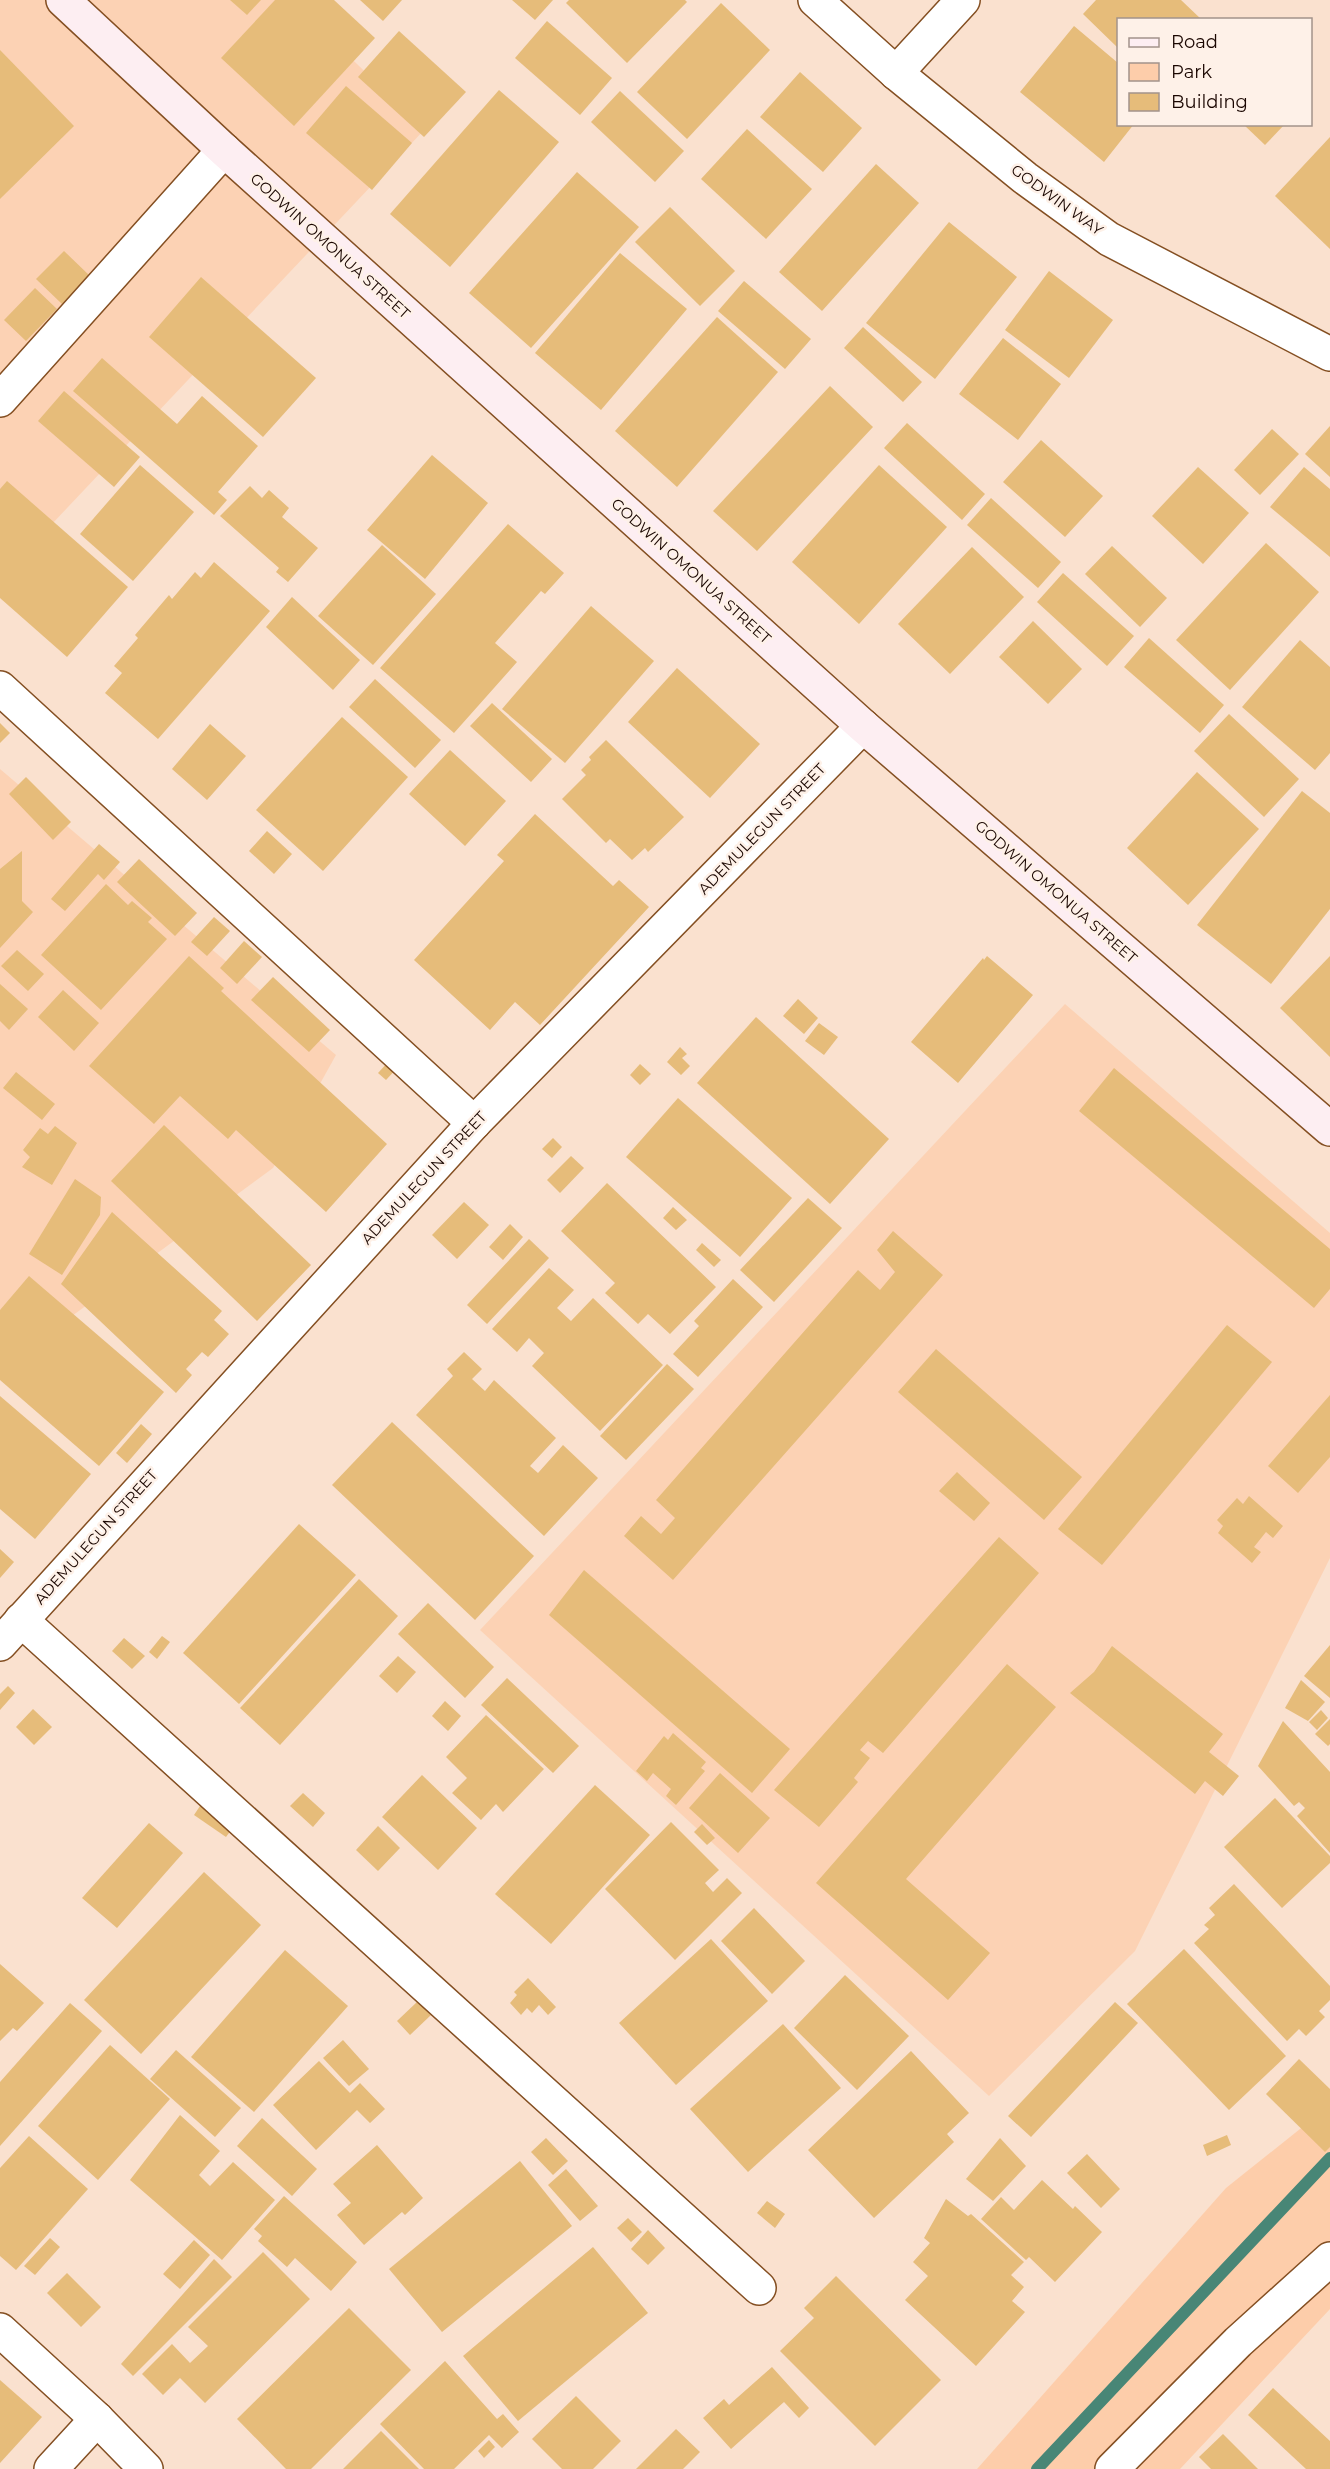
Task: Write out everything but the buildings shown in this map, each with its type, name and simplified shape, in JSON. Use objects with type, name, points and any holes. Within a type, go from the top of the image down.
[{"type":"street","name":"GODWIN OMONUA STREET","points":[[63,0],[224,150],[863,726],[1330,1129]]},
{"type":"street","name":"GODWIN WAY","points":[[815,0],[896,73],[1025,178],[1109,239],[1330,354]]},
{"type":"street","points":[[896,73],[963,0]]},
{"type":"street","points":[[0,400],[224,150]]},
{"type":"street","points":[[0,688],[474,1123]]},
{"type":"street","name":"ADEMULEGUN STREET","points":[[10,1632],[474,1123],[863,726]]},
{"type":"street","points":[[10,1632],[759,2288]]},
{"type":"street","points":[[1112,2469],[1238,2342],[1330,2259]]},
{"type":"street","points":[[0,2330],[97,2419],[146,2469]]},
{"type":"street","points":[[51,2469],[97,2419]]},
{"type":"shaded area","points":[[0,0],[290,0],[425,129],[0,579]]},
{"type":"shaded area","points":[[0,769],[336,1055],[273,1168],[0,1369]]},
{"type":"shaded area","points":[[1065,1004],[1330,1233],[1330,1558],[1135,1951],[989,2096],[480,1630]]},
{"type":"green space","points":[[1330,2105],[1330,2309],[1180,2469],[977,2469],[1226,2188]]},
{"type":"waterway","points":[[1037,2469],[1330,2158]]}]
